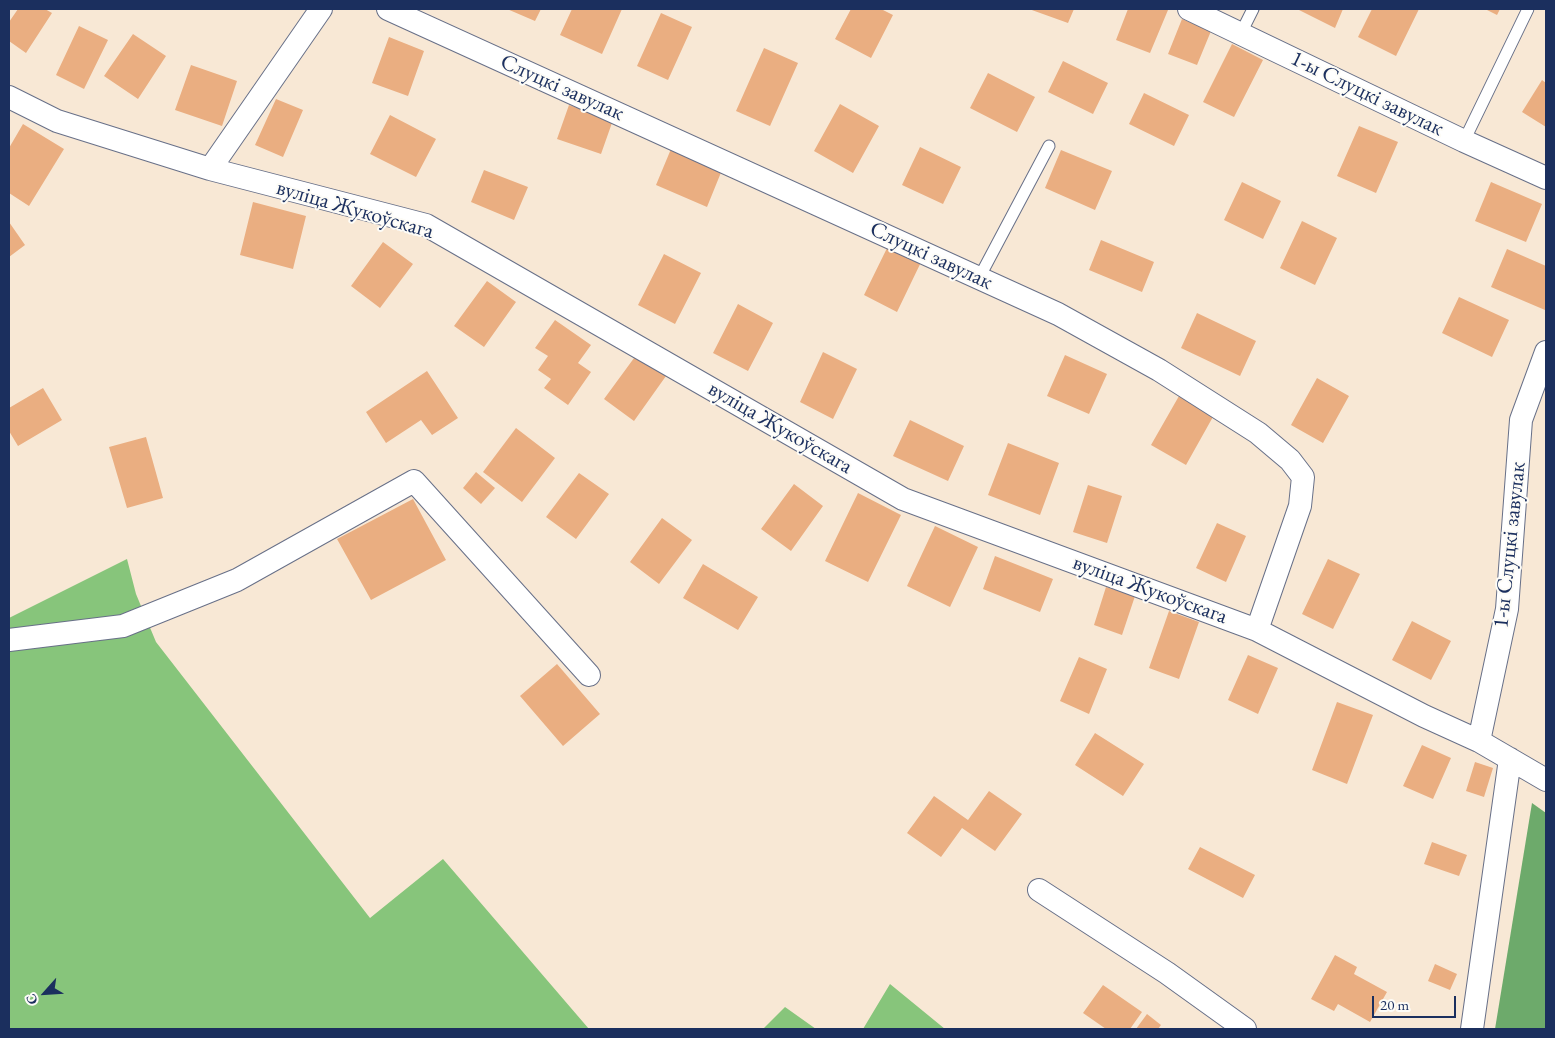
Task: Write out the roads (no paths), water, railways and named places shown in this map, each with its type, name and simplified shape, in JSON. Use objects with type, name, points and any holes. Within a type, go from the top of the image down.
[{"type":"street","points":[[210,169],[321,9]]},
{"type":"street","name":"Слуцкі завулак","points":[[388,9],[1058,314],[1159,370],[1258,433],[1290,460],[1303,477],[1300,506],[1257,630]]},
{"type":"street","name":"1-ы Слуцкі завулак","points":[[1189,9],[1464,141],[1546,178]]},
{"type":"street","name":"вуліца Жукоўскага","points":[[9,97],[57,121],[210,169],[426,225],[903,499],[1257,630],[1424,716],[1479,741],[1546,780]]},
{"type":"street","name":"1-ы Слуцкі завулак","points":[[1479,741],[1507,609],[1521,420],[1546,352]]},
{"type":"street","points":[[9,640],[123,626],[237,580],[414,481],[589,675]]},
{"type":"street","points":[[1472,1029],[1510,758]]},
{"type":"street","points":[[1038,890],[1166,973],[1245,1029]]},
{"type":"lane","points":[[1241,33],[1253,9]]},
{"type":"lane","points":[[1464,141],[1528,9]]},
{"type":"lane","points":[[979,278],[1049,146]]}]
